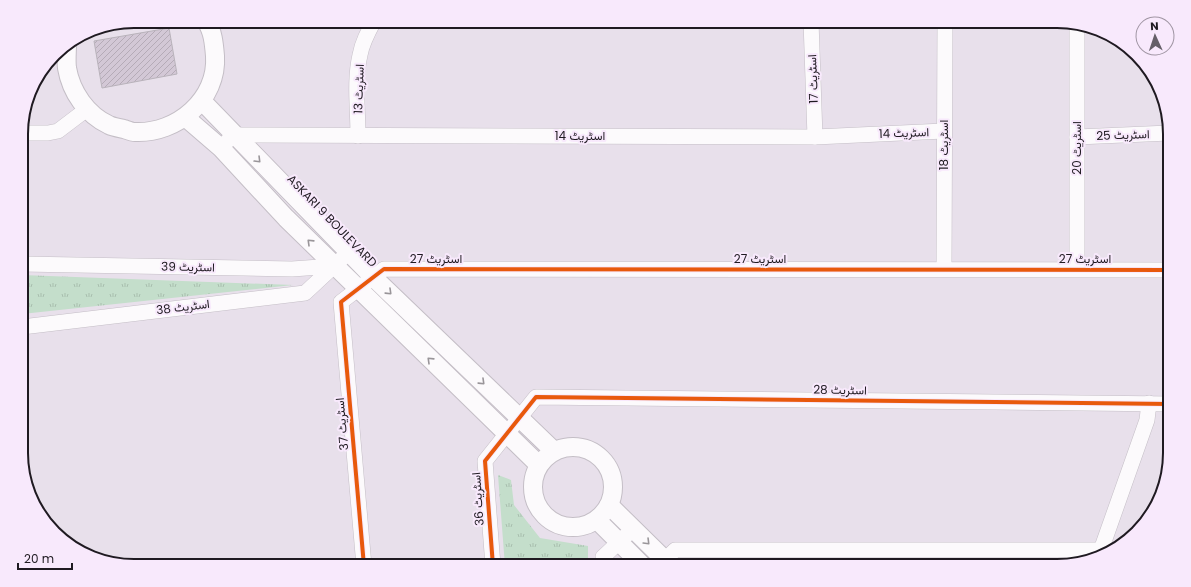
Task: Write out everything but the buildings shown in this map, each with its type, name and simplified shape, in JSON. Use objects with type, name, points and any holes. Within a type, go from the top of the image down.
[{"type":"street","points":[[67,52],[67,68],[74,90],[87,109],[109,125],[135,132],[162,129],[185,117],[202,101],[211,83],[216,64],[214,43],[209,28]]},
{"type":"street","name":"اسٹریٹ 13","points":[[358,136],[358,72],[360,55],[366,35],[370,28]]},
{"type":"street","name":"اسٹریٹ 17","points":[[811,28],[815,137]]},
{"type":"street","name":"اسٹریٹ 18","points":[[944,269],[945,28]]},
{"type":"street","name":"اسٹریٹ 20","points":[[1077,30],[1077,269]]},
{"type":"street","name":"ASKARI 9 BOULEVARD","points":[[202,101],[373,277],[554,451]]},
{"type":"street","points":[[28,133],[48,133],[58,131],[87,109]]},
{"type":"street","points":[[185,117],[220,148],[334,266],[539,465]]},
{"type":"street","name":"اسٹریٹ 14","points":[[234,135],[815,137],[944,131]]},
{"type":"street","name":"اسٹریٹ 25","points":[[1077,137],[1163,133]]},
{"type":"street","points":[[220,148],[234,135]]},
{"type":"street","points":[[334,266],[349,252]]},
{"type":"street","name":"اسٹریٹ 39","points":[[28,264],[292,269],[334,266]]},
{"type":"street","name":"اسٹریٹ 38","points":[[28,326],[305,293],[334,266]]},
{"type":"street","name":"اسٹریٹ 27","points":[[358,289],[384,269],[1163,270]]},
{"type":"street","name":"اسٹریٹ 37","points":[[358,289],[341,302],[363,559]]},
{"type":"street","name":"اسٹریٹ 28","points":[[520,418],[536,397],[1163,404]]},
{"type":"street","points":[[1102,549],[1147,420],[1149,403]]},
{"type":"street","name":"اسٹریٹ 36","points":[[492,559],[485,461],[520,418]]},
{"type":"street","points":[[566,447],[579,447],[591,451],[601,458],[609,468],[613,480],[613,493],[609,505],[604,513],[597,520],[584,526],[570,528],[557,524],[545,517],[536,505],[532,492],[533,478],[539,465],[554,451],[566,447]]},
{"type":"street","points":[[609,505],[664,559]]},
{"type":"street","points":[[597,520],[636,559]]},
{"type":"street","points":[[604,559],[633,528]]},
{"type":"street","points":[[670,559],[675,550],[1094,552]]},
{"type":"green space","points":[[28,275],[293,285],[28,313]]},
{"type":"green space","points":[[498,475],[511,480],[514,505],[540,538],[588,546],[588,559],[504,559]]},
{"type":"cycle path","points":[[363,559],[341,302],[384,269],[1163,270]]},
{"type":"cycle path","points":[[492,559],[485,461],[536,397],[1163,404]]}]
